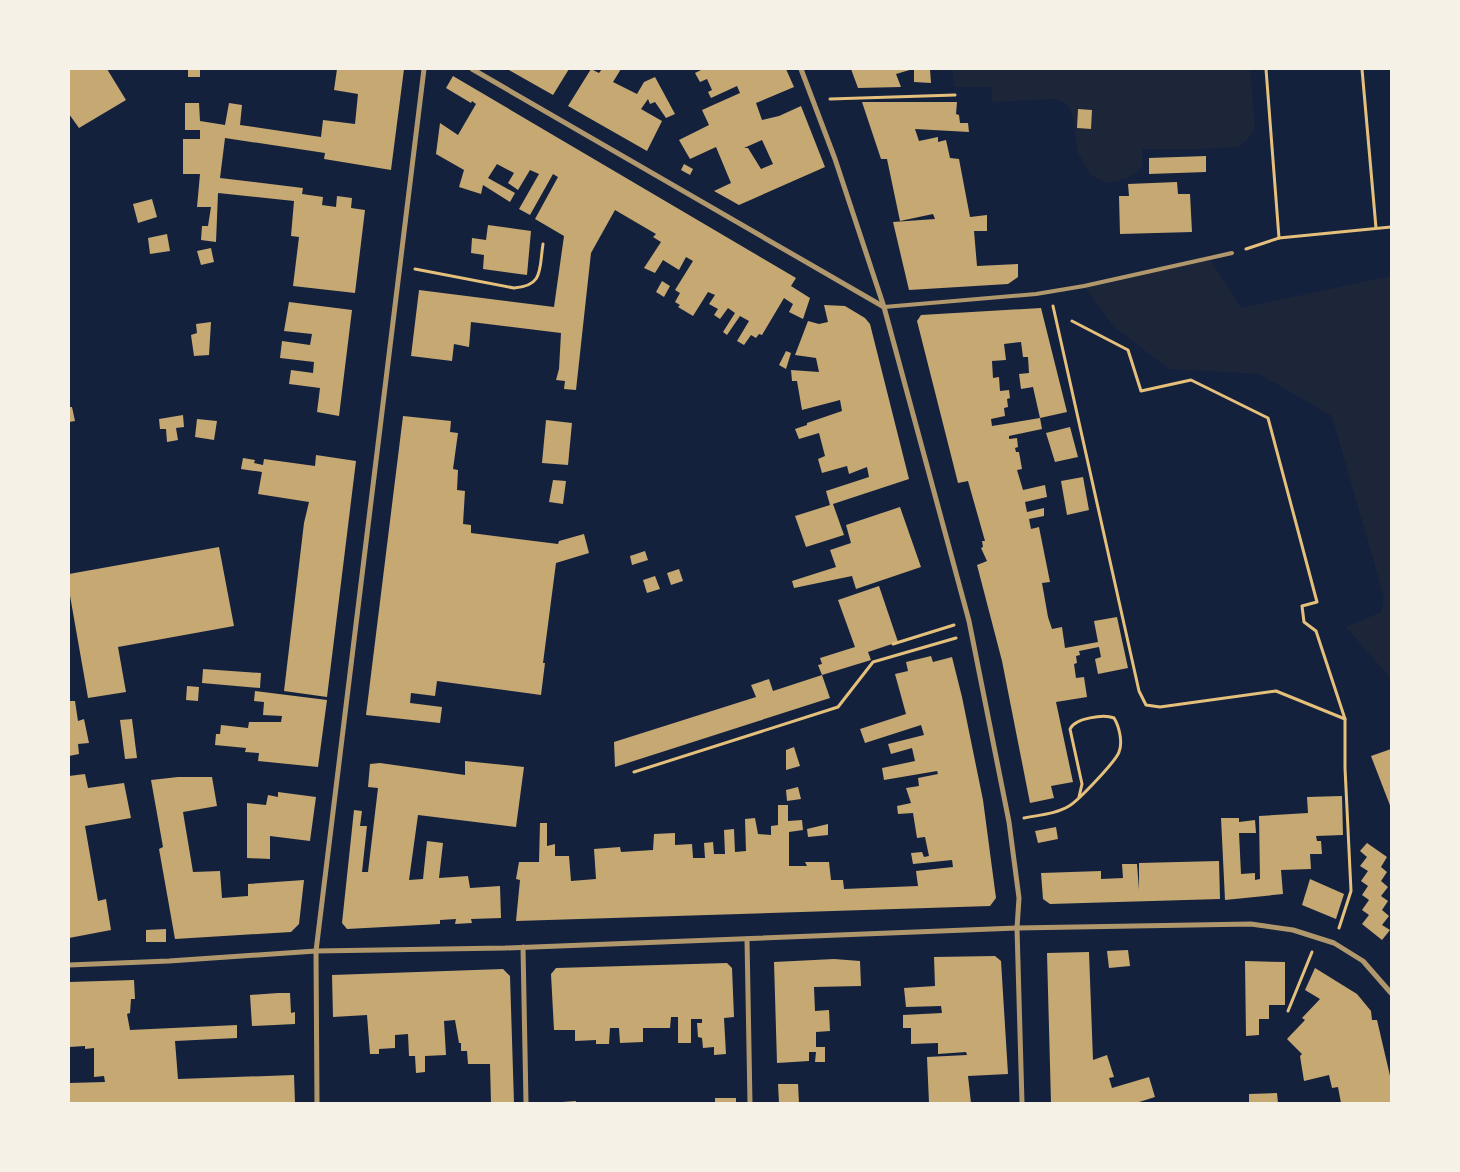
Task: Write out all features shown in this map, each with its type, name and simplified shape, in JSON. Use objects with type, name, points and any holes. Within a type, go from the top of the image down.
[{"type":"street","points":[[318,1103],[316,951],[424,69]]},
{"type":"street","points":[[472,69],[884,306]]},
{"type":"street","points":[[801,69],[835,159],[884,306],[969,621],[1009,822],[1020,898],[1017,928],[1022,1103]]},
{"type":"street","points":[[69,965],[169,961],[316,951],[523,947],[1017,928],[1251,924],[1293,930],[1334,943],[1363,961],[1391,993]]},
{"type":"street","points":[[747,938],[750,1103]]},
{"type":"street","points":[[523,947],[526,1103]]},
{"type":"lane","points":[[884,306],[1050,292],[1232,253]]},
{"type":"path","points":[[1266,69],[1279,238]]},
{"type":"path","points":[[1362,69],[1376,228]]},
{"type":"path","points":[[812,99],[954,96]]},
{"type":"path","points":[[1232,253],[1279,238],[1391,227]]},
{"type":"path","points":[[400,266],[514,288],[525,287],[533,284],[538,277],[542,244]]},
{"type":"path","points":[[1050,292],[1139,691],[1146,705],[1160,707],[1276,691],[1345,720]]},
{"type":"path","points":[[1072,321],[1128,350],[1141,391],[1191,380],[1268,418],[1317,602],[1302,606],[1304,622],[1316,631],[1345,720],[1344,768],[1351,891],[1334,943]]},
{"type":"path","points":[[893,644],[969,621]]},
{"type":"path","points":[[634,772],[838,707],[873,662],[971,634]]},
{"type":"path","points":[[1009,822],[1062,810],[1079,797],[1119,752],[1121,745],[1114,718],[1109,716],[1076,722],[1070,729],[1082,784],[1079,797]]},
{"type":"path","points":[[1288,1011],[1318,938]]},
{"type":"shaded area","points":[[952,69],[1250,69],[1255,129],[1247,140],[1238,147],[1142,149],[1142,167],[1128,178],[1108,183],[1091,175],[1078,153],[1073,118],[1068,105],[1055,99],[992,102],[992,87],[955,87]]},
{"type":"shaded area","points":[[1209,258],[1241,308],[1391,276],[1391,679],[1346,627],[1381,612],[1384,597],[1332,416],[1259,374],[1169,369],[1114,327],[1084,286]]},
{"type":"building","points":[[69,69],[107,69],[126,100],[79,128],[69,114]]},
{"type":"building","points":[[188,69],[200,69],[200,77],[188,77]]},
{"type":"building","points":[[337,69],[404,69],[391,170],[324,159],[325,153],[225,138],[220,178],[303,188],[302,194],[323,197],[322,205],[336,207],[337,196],[352,198],[351,208],[365,210],[355,293],[293,286],[299,237],[291,236],[294,201],[218,193],[216,242],[201,240],[202,226],[208,226],[211,207],[197,207],[200,174],[183,174],[183,139],[200,139],[200,130],[185,130],[185,103],[199,103],[200,121],[225,125],[229,103],[242,105],[240,125],[321,137],[323,120],[355,124],[358,94],[334,90]]},
{"type":"building","points":[[507,69],[569,69],[553,95]]},
{"type":"building","points":[[591,69],[599,73],[602,69],[621,69],[613,82],[637,94],[644,82],[655,77],[675,114],[666,118],[655,102],[650,104],[648,99],[641,109],[662,121],[647,151],[568,106]]},
{"type":"building","points":[[703,69],[786,69],[794,87],[756,103],[762,120],[779,116],[801,106],[825,167],[739,205],[714,191],[731,183],[716,147],[690,159],[679,140],[709,125],[702,110],[740,93],[737,86],[711,98],[708,92],[712,90],[707,79],[700,82],[695,73]],"holes":[[[762,140],[773,164],[761,169],[748,148],[744,148]]]},
{"type":"building","points":[[851,69],[913,69],[896,74],[901,87],[858,88]]},
{"type":"building","points":[[914,69],[930,69],[931,83],[914,82]]},
{"type":"building","points":[[453,76],[796,278],[791,286],[810,298],[803,319],[789,312],[793,304],[784,298],[762,335],[759,334],[756,338],[751,335],[744,345],[737,341],[749,321],[740,316],[727,335],[723,332],[735,313],[728,308],[720,319],[714,315],[718,309],[709,304],[715,295],[708,292],[693,316],[678,307],[680,305],[675,302],[680,293],[675,290],[693,261],[686,257],[679,270],[663,260],[655,273],[644,268],[661,242],[653,237],[656,234],[615,210],[591,253],[576,390],[564,389],[565,381],[556,380],[559,369],[561,333],[471,322],[469,347],[454,344],[452,361],[411,356],[419,290],[554,307],[564,236],[535,219],[558,177],[553,174],[530,215],[519,209],[539,174],[530,170],[518,190],[508,183],[514,173],[497,164],[488,178],[515,193],[510,202],[483,185],[481,194],[459,187],[464,170],[436,154],[440,123],[458,135],[476,104],[446,88]]},
{"type":"building","points":[[862,102],[957,102],[956,114],[959,115],[960,123],[968,123],[969,132],[915,129],[919,141],[938,137],[938,142],[946,140],[950,158],[959,159],[970,217],[987,215],[987,231],[974,231],[977,266],[1018,264],[1018,277],[1008,284],[909,290],[893,222],[935,219],[933,214],[900,221],[887,159],[881,159]]},
{"type":"building","points":[[1078,109],[1092,110],[1091,129],[1077,128]]},
{"type":"building","points":[[1206,156],[1206,172],[1149,174],[1149,158]]},
{"type":"building","points":[[684,164],[693,169],[690,175],[681,170]]},
{"type":"building","points":[[1177,182],[1178,194],[1190,194],[1192,232],[1120,234],[1119,196],[1129,196],[1128,184]]},
{"type":"building","points":[[152,199],[157,217],[138,223],[133,204]]},
{"type":"building","points":[[488,225],[531,231],[527,275],[483,269],[484,255],[471,253],[472,238],[486,240]]},
{"type":"building","points":[[167,234],[170,251],[150,254],[148,238]]},
{"type":"building","points":[[211,248],[214,262],[201,265],[197,251]]},
{"type":"building","points":[[662,281],[670,286],[664,297],[656,292]]},
{"type":"building","points":[[289,302],[352,310],[339,416],[317,412],[320,388],[289,384],[291,370],[313,373],[314,362],[280,358],[282,341],[310,345],[312,334],[284,331]]},
{"type":"building","points":[[824,305],[845,306],[865,318],[870,324],[909,479],[833,504],[844,535],[806,547],[795,516],[830,505],[826,491],[869,477],[867,467],[849,474],[847,466],[822,473],[818,459],[825,456],[819,433],[799,439],[795,429],[842,411],[840,400],[802,410],[797,381],[792,381],[791,370],[819,372],[816,358],[795,355],[808,321],[819,324],[828,322]]},
{"type":"building","points":[[1041,308],[1067,412],[1040,418],[1042,429],[1009,436],[1009,439],[1017,438],[1018,447],[1015,448],[1016,452],[1019,452],[1022,469],[1017,470],[1023,490],[1045,485],[1047,497],[1025,502],[1027,512],[1044,508],[1044,516],[1029,519],[1031,529],[1039,527],[1050,582],[1042,583],[1048,617],[1052,629],[1062,627],[1065,648],[1098,642],[1094,621],[1117,617],[1128,668],[1098,674],[1095,659],[1101,657],[1099,647],[1079,651],[1080,655],[1076,656],[1077,663],[1074,664],[1076,678],[1084,677],[1087,697],[1056,702],[1073,782],[1051,786],[1054,798],[1030,803],[1002,661],[977,565],[987,561],[981,548],[983,547],[982,541],[985,541],[968,481],[958,483],[917,321],[921,315]],"holes":[[[1021,342],[1023,357],[1028,357],[1029,373],[1019,374],[1021,389],[1033,387],[1040,418],[992,426],[991,419],[1005,416],[1004,408],[1008,407],[1007,399],[1010,398],[1009,390],[1000,391],[999,377],[993,378],[992,361],[1006,360],[1004,344]]]},
{"type":"building","points":[[211,322],[209,355],[194,356],[191,335],[197,333],[196,324]]},
{"type":"building","points":[[786,351],[791,353],[786,369],[779,365]]},
{"type":"building","points":[[69,407],[72,407],[75,421],[69,422]]},
{"type":"building","points":[[183,415],[184,427],[176,428],[178,440],[167,442],[166,429],[160,429],[159,419]]},
{"type":"building","points":[[403,416],[451,421],[450,432],[458,433],[453,469],[458,470],[457,490],[465,491],[463,524],[471,525],[471,533],[558,544],[559,541],[584,534],[589,553],[556,563],[543,663],[545,663],[541,695],[437,681],[435,696],[411,693],[410,703],[442,707],[440,723],[366,715]]},
{"type":"building","points":[[197,419],[217,421],[214,440],[195,437]]},
{"type":"building","points":[[546,420],[572,423],[568,465],[542,463]]},
{"type":"building","points":[[1070,427],[1078,457],[1055,462],[1046,433]]},
{"type":"building","points":[[316,455],[356,461],[327,697],[284,691],[304,523],[309,502],[258,494],[262,472],[241,469],[243,458],[255,460],[254,463],[263,465],[264,459],[315,466]]},
{"type":"building","points":[[1083,477],[1089,510],[1067,515],[1061,481]]},
{"type":"building","points":[[553,480],[566,481],[563,504],[549,502]]},
{"type":"building","points":[[900,507],[921,567],[856,589],[852,576],[794,588],[792,581],[836,567],[830,550],[851,543],[846,525]]},
{"type":"building","points":[[219,547],[234,626],[118,647],[126,692],[88,698],[69,590],[69,574]]},
{"type":"building","points":[[645,551],[648,560],[632,565],[630,556]]},
{"type":"building","points":[[679,569],[683,581],[671,585],[667,573]]},
{"type":"building","points":[[655,576],[660,589],[647,593],[643,580]]},
{"type":"building","points":[[879,586],[898,642],[868,652],[871,660],[822,675],[818,665],[822,664],[820,658],[855,647],[838,600]]},
{"type":"building","points":[[931,656],[933,662],[952,657],[962,697],[983,800],[996,898],[990,906],[516,921],[520,880],[516,879],[519,862],[539,862],[540,823],[547,823],[547,846],[555,844],[555,856],[569,856],[571,881],[596,879],[594,849],[620,847],[621,852],[653,850],[654,834],[675,833],[675,845],[692,844],[693,858],[705,858],[704,843],[713,842],[714,854],[725,854],[724,830],[734,829],[735,852],[746,851],[745,819],[755,818],[758,834],[771,835],[771,826],[778,825],[778,805],[788,805],[788,821],[802,820],[803,830],[789,832],[789,866],[807,866],[805,862],[829,862],[831,880],[843,880],[844,889],[918,886],[916,871],[953,867],[952,860],[913,864],[911,853],[922,852],[924,857],[929,856],[925,837],[917,838],[913,813],[898,814],[897,806],[911,803],[906,788],[919,786],[918,778],[938,774],[937,771],[884,780],[882,768],[915,761],[912,748],[891,754],[888,744],[924,735],[921,725],[865,743],[860,729],[906,714],[895,674],[908,671],[906,662]]},
{"type":"building","points":[[203,669],[261,673],[260,688],[202,683]]},
{"type":"building","points":[[822,675],[830,698],[615,767],[614,742],[756,697],[751,685],[769,679],[773,691]]},
{"type":"building","points":[[187,686],[199,687],[198,701],[186,700]]},
{"type":"building","points":[[255,691],[327,700],[318,767],[258,761],[259,753],[245,752],[246,748],[215,745],[216,734],[220,734],[221,725],[248,728],[249,722],[281,722],[282,716],[263,715],[264,702],[254,701]]},
{"type":"building","points":[[69,701],[75,701],[78,721],[84,719],[89,743],[78,744],[79,754],[69,756]]},
{"type":"building","points":[[132,719],[137,758],[125,759],[120,720]]},
{"type":"building","points":[[794,747],[800,766],[786,770],[786,750]]},
{"type":"building","points":[[1391,749],[1391,808],[1371,756]]},
{"type":"building","points":[[465,761],[524,767],[516,827],[418,815],[409,880],[423,879],[427,841],[443,843],[439,878],[468,876],[470,888],[500,886],[501,918],[471,919],[472,923],[455,924],[456,919],[440,920],[440,924],[347,929],[342,923],[354,810],[362,811],[360,826],[367,826],[362,872],[368,872],[378,788],[368,787],[370,764],[380,763],[465,775]]},
{"type":"building","points":[[85,774],[88,788],[124,783],[131,818],[85,826],[98,901],[106,899],[111,930],[69,938],[69,776]]},
{"type":"building","points":[[178,777],[212,777],[217,806],[183,812],[193,872],[220,871],[222,898],[248,896],[248,884],[304,880],[299,924],[291,932],[175,939],[159,849],[163,847],[151,780]]},
{"type":"building","points":[[798,787],[801,799],[787,801],[786,790]]},
{"type":"building","points":[[278,792],[316,797],[310,841],[270,836],[270,859],[247,858],[247,803],[266,805],[268,795],[278,797]]},
{"type":"building","points":[[1342,796],[1343,835],[1316,836],[1317,841],[1321,841],[1322,854],[1310,854],[1311,869],[1281,870],[1283,894],[1225,900],[1221,818],[1239,818],[1239,822],[1255,820],[1256,833],[1239,833],[1241,874],[1255,873],[1255,880],[1260,879],[1259,816],[1308,813],[1307,797]]},
{"type":"building","points":[[828,824],[828,835],[808,837],[807,829]]},
{"type":"building","points":[[1056,827],[1058,839],[1038,843],[1035,831]]},
{"type":"building","points":[[1367,843],[1387,857],[1381,867],[1387,872],[1381,881],[1388,887],[1381,896],[1388,901],[1382,910],[1389,916],[1382,925],[1390,930],[1382,940],[1362,924],[1369,915],[1362,910],[1369,900],[1362,895],[1368,886],[1361,881],[1368,871],[1360,866],[1367,857],[1360,851]]},
{"type":"building","points":[[1219,861],[1220,899],[1050,904],[1043,899],[1041,873],[1101,871],[1101,879],[1123,878],[1122,864],[1137,864],[1139,890],[1139,863]]},
{"type":"building","points":[[1310,879],[1344,894],[1336,919],[1302,905]]},
{"type":"building","points":[[166,929],[166,942],[146,942],[146,930]]},
{"type":"building","points":[[1128,950],[1130,966],[1109,968],[1107,951]]},
{"type":"building","points":[[1089,952],[1093,1060],[1107,1055],[1114,1077],[1109,1078],[1112,1088],[1149,1077],[1155,1097],[1136,1103],[1051,1103],[1047,953]]},
{"type":"building","points":[[995,956],[1001,961],[1008,1074],[968,1076],[971,1103],[929,1103],[927,1057],[967,1055],[966,1052],[938,1054],[938,1043],[911,1044],[911,1028],[903,1028],[903,1015],[942,1013],[941,1006],[906,1007],[904,988],[935,986],[934,957]]},
{"type":"building","points":[[834,959],[860,961],[861,986],[814,987],[815,1011],[829,1010],[830,1031],[816,1032],[816,1047],[825,1047],[825,1062],[815,1062],[816,1052],[809,1052],[809,1061],[777,1063],[774,962]]},
{"type":"building","points":[[1245,961],[1285,962],[1285,1005],[1269,1005],[1269,1019],[1259,1019],[1259,1035],[1246,1036]]},
{"type":"building","points":[[727,963],[732,968],[734,1017],[724,1018],[726,1054],[714,1055],[714,1047],[703,1048],[702,1038],[698,1037],[697,1023],[702,1023],[702,1019],[691,1019],[691,1043],[678,1043],[678,1017],[671,1017],[670,1028],[643,1028],[643,1042],[620,1043],[619,1028],[610,1028],[609,1044],[596,1044],[596,1040],[575,1041],[575,1030],[554,1030],[551,974],[556,968]]},
{"type":"building","points":[[1315,968],[1357,994],[1371,1011],[1372,1020],[1377,1020],[1391,1080],[1391,1103],[1341,1103],[1338,1087],[1332,1088],[1329,1075],[1304,1081],[1300,1056],[1302,1054],[1287,1039],[1305,1020],[1302,1018],[1320,999],[1305,990]]},
{"type":"building","points":[[503,969],[510,976],[514,1103],[491,1103],[490,1064],[468,1064],[467,1051],[461,1051],[461,1043],[459,1043],[455,1020],[444,1021],[446,1055],[425,1056],[425,1072],[416,1073],[415,1056],[409,1056],[408,1034],[395,1035],[395,1048],[379,1049],[379,1054],[370,1054],[367,1015],[333,1017],[332,975]]},
{"type":"building","points":[[134,980],[135,999],[131,999],[130,1013],[127,1014],[130,1030],[237,1025],[237,1038],[175,1041],[178,1079],[294,1075],[295,1103],[69,1103],[69,1083],[105,1082],[104,1076],[94,1077],[94,1048],[85,1049],[85,1046],[69,1047],[69,982]]},
{"type":"building","points":[[290,993],[291,1013],[295,1012],[295,1024],[252,1026],[250,995]]},
{"type":"building","points":[[778,1084],[798,1084],[799,1103],[779,1103]]},
{"type":"building","points":[[1277,1093],[1278,1103],[1249,1103],[1249,1094]]},
{"type":"building","points":[[715,1098],[736,1098],[736,1103],[715,1103]]},
{"type":"building","points":[[576,1101],[576,1103],[562,1103],[562,1102]]}]
